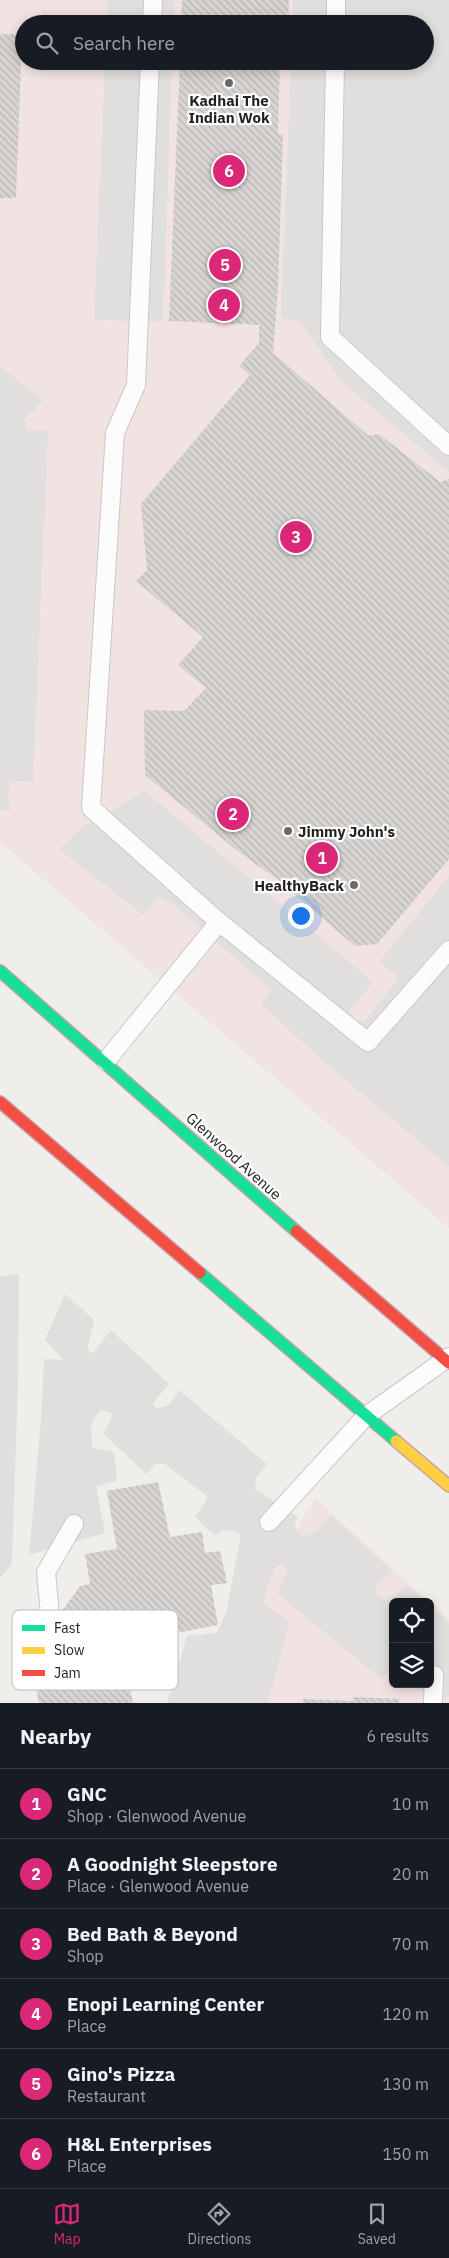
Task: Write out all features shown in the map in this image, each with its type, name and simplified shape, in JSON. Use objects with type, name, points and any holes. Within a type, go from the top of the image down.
[{"type":"highway","name":"Glenwood Avenue","points":[[0,971],[106,1061],[384,1309],[448,1356]]},
{"type":"highway","points":[[0,1102],[449,1486]]},
{"type":"lane","points":[[152,15],[153,0]]},
{"type":"lane","points":[[336,0],[336,15]]},
{"type":"lane","points":[[150,70],[136,385],[115,433],[91,808],[219,922],[368,1042],[449,950]]},
{"type":"lane","points":[[335,70],[330,337],[449,446]]},
{"type":"lane","points":[[106,1061],[219,922]]},
{"type":"lane","points":[[269,1522],[366,1416],[448,1356]]},
{"type":"lane","points":[[50,1610],[46,1572],[74,1524]]},
{"type":"lane","points":[[433,1703],[434,1688]]},
{"type":"shaded area","points":[[0,0],[449,0],[449,1228],[0,842]]},
{"type":"shaded area","points":[[108,0],[174,0],[174,15],[107,15]]},
{"type":"shaded area","points":[[293,0],[449,0],[449,472],[340,380],[300,322],[281,318],[291,70],[434,70],[434,15],[292,15]]},
{"type":"shaded area","points":[[105,70],[172,70],[163,322],[94,320]]},
{"type":"shaded area","points":[[0,366],[43,401],[25,419],[27,430],[48,431],[33,782],[10,781],[8,793],[11,811],[0,810]]},
{"type":"shaded area","points":[[145,791],[373,982],[349,1011],[355,1020],[364,1022],[396,981],[396,975],[379,962],[449,876],[449,1167],[314,1053],[261,1004],[272,990],[168,900],[159,897],[143,915],[59,849],[82,827]]},
{"type":"shaded area","points":[[19,1274],[18,1383],[12,1564],[0,1578],[0,1276]]},
{"type":"shaded area","points":[[65,1294],[94,1320],[88,1346],[89,1352],[93,1353],[111,1330],[169,1384],[153,1403],[157,1409],[169,1405],[179,1390],[267,1464],[256,1478],[255,1491],[262,1493],[298,1517],[294,1525],[302,1537],[318,1530],[331,1515],[392,1571],[377,1584],[375,1589],[377,1595],[386,1600],[389,1599],[389,1671],[381,1679],[277,1593],[288,1570],[284,1564],[277,1565],[268,1584],[264,1603],[289,1622],[268,1703],[167,1703],[171,1690],[178,1690],[178,1666],[187,1636],[217,1633],[226,1613],[241,1535],[233,1530],[222,1531],[215,1536],[195,1517],[206,1501],[207,1496],[165,1464],[155,1464],[146,1474],[103,1433],[111,1420],[112,1413],[100,1410],[91,1425],[92,1448],[114,1452],[117,1481],[96,1486],[105,1533],[29,1555],[41,1420],[44,1359],[64,1360],[45,1340]]},
{"type":"shaded area","points":[[315,1498],[426,1598],[389,1598],[389,1688],[434,1688],[434,1605],[449,1619],[449,1703],[227,1703],[258,1597]]},
{"type":"shaded area","points":[[406,1584],[422,1598],[394,1598]]},
{"type":"shaded area","points":[[434,1610],[449,1623],[449,1695],[447,1697],[412,1688],[434,1688]]},
{"type":"building","points":[[182,0],[289,0],[288,15],[181,15]]},
{"type":"building","points":[[0,34],[15,35],[15,70],[21,70],[16,198],[0,198]]},
{"type":"building","points":[[180,70],[280,70],[278,134],[283,134],[278,288],[273,353],[369,436],[379,434],[440,482],[449,479],[449,859],[377,944],[355,946],[277,879],[239,852],[145,775],[144,710],[184,711],[206,688],[178,665],[203,637],[136,581],[147,570],[141,504],[250,375],[239,366],[259,343],[259,325],[169,321]]},
{"type":"building","points":[[158,1482],[170,1537],[202,1532],[205,1553],[220,1551],[227,1583],[211,1585],[218,1625],[178,1633],[178,1610],[63,1610],[80,1586],[90,1584],[85,1554],[117,1549],[107,1491]]},
{"type":"building","points":[[37,1690],[131,1690],[133,1703],[39,1703]]},
{"type":"building","points":[[354,1697],[399,1699],[399,1703],[303,1703],[303,1699],[353,1701]]},
{"type":"traffic: fast","points":[[0,971],[296,1231]]},
{"type":"traffic: fast","points":[[200,1273],[396,1441]]},
{"type":"traffic: slow","points":[[396,1441],[449,1486]]},
{"type":"traffic: jam","points":[[0,1102],[200,1273]]},
{"type":"traffic: jam","points":[[296,1231],[449,1363]]},
{"type":"place","name":"Kadhai The Indian Wok","points":[[229,83]]},
{"type":"place","name":"H&L Enterprises","points":[[229,171]]},
{"type":"place","name":"Gino's Pizza","points":[[225,265]]},
{"type":"place","name":"Enopi Learning Center","points":[[224,305]]},
{"type":"place","name":"Bed Bath & Beyond","points":[[296,537]]},
{"type":"place","name":"A Goodnight Sleepstore","points":[[233,814]]},
{"type":"place","name":"Jimmy John's","points":[[288,831]]},
{"type":"place","name":"GNC","points":[[322,858]]},
{"type":"place","name":"HealthyBack","points":[[354,885]]}]
